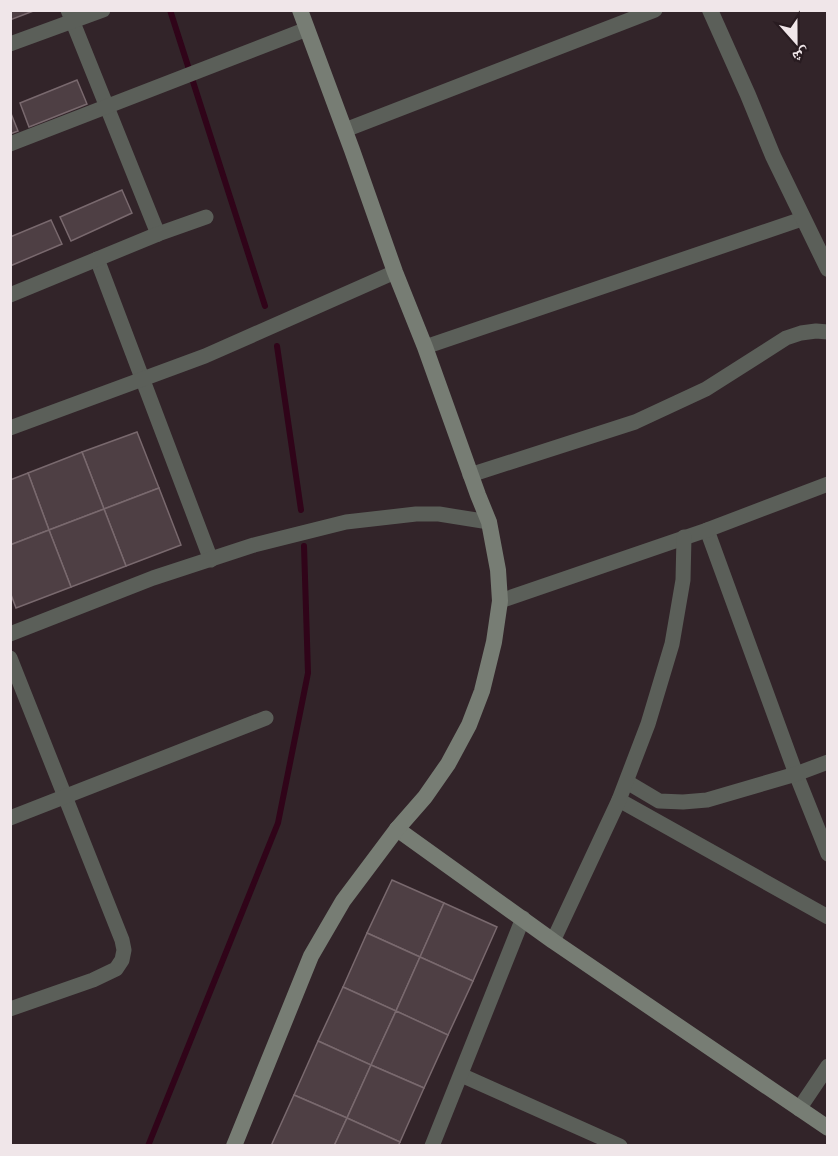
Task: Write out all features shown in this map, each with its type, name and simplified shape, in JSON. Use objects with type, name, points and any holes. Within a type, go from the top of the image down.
[{"type":"main road","points":[[239,1144],[311,956],[343,901],[397,829],[425,797],[448,764],[469,725],[482,691],[494,642],[500,601],[498,570],[489,522],[300,10]]},
{"type":"main road","points":[[397,829],[553,941],[828,1128]]},
{"type":"street","points":[[10,44],[71,16],[103,10]]},
{"type":"street","points":[[345,130],[655,10]]},
{"type":"street","points":[[710,10],[769,148],[828,269]]},
{"type":"street","points":[[71,16],[158,234]]},
{"type":"street","points":[[10,144],[307,29]]},
{"type":"street","points":[[10,295],[158,234],[206,217]]},
{"type":"street","points":[[426,347],[802,219]]},
{"type":"street","points":[[97,259],[211,560]]},
{"type":"street","points":[[10,428],[205,356],[395,272]]},
{"type":"street","points":[[470,475],[635,422],[706,389],[786,338],[801,333],[828,332]]},
{"type":"street","points":[[500,601],[707,530],[828,484]]},
{"type":"street","points":[[10,634],[153,578],[255,545],[346,522],[416,514],[439,514],[489,522]]},
{"type":"street","points":[[707,530],[796,774],[828,854]]},
{"type":"street","points":[[553,941],[627,782],[648,724],[672,644],[683,580],[684,537]]},
{"type":"street","points":[[10,657],[124,950],[122,960],[116,969],[93,980],[10,1009]]},
{"type":"street","points":[[10,818],[266,718]]},
{"type":"street","points":[[627,782],[659,801],[707,800],[796,774],[828,762]]},
{"type":"street","points":[[619,800],[828,916]]},
{"type":"street","points":[[432,1146],[523,918]]},
{"type":"street","points":[[799,1109],[828,1066]]},
{"type":"street","points":[[461,1075],[620,1146]]},
{"type":"building","points":[[10,10],[36,10],[10,20]]},
{"type":"building","points":[[77,80],[87,104],[29,127],[20,103]]},
{"type":"building","points":[[10,111],[18,131],[10,134]]},
{"type":"building","points":[[122,190],[132,213],[71,241],[60,217]]},
{"type":"building","points":[[51,220],[62,244],[10,266],[10,237]]},
{"type":"building","points":[[137,432],[159,488],[104,509],[82,452]]},
{"type":"building","points":[[82,452],[104,509],[49,530],[28,473]]},
{"type":"building","points":[[28,473],[49,530],[10,545],[10,480]]},
{"type":"building","points":[[159,488],[181,545],[126,566],[104,509]]},
{"type":"building","points":[[104,509],[126,566],[71,587],[49,530]]},
{"type":"building","points":[[49,530],[71,587],[16,608],[10,592],[10,545]]},
{"type":"building","points":[[392,880],[444,903],[420,957],[367,933]]},
{"type":"building","points":[[444,903],[497,927],[473,981],[420,957]]},
{"type":"building","points":[[367,933],[420,957],[396,1011],[343,987]]},
{"type":"building","points":[[420,957],[473,981],[448,1035],[396,1011]]},
{"type":"building","points":[[343,987],[396,1011],[371,1065],[318,1041]]},
{"type":"building","points":[[396,1011],[448,1035],[424,1088],[371,1065]]},
{"type":"building","points":[[318,1041],[371,1065],[347,1118],[294,1095]]},
{"type":"building","points":[[371,1065],[424,1088],[400,1142],[347,1118]]},
{"type":"building","points":[[294,1095],[347,1118],[334,1146],[271,1146]]},
{"type":"building","points":[[347,1118],[400,1142],[398,1146],[334,1146]]},
{"type":"waterway","points":[[170,10],[265,306]]},
{"type":"waterway","points":[[277,346],[301,510]]},
{"type":"waterway","points":[[148,1146],[278,823],[308,673],[304,546]]}]
